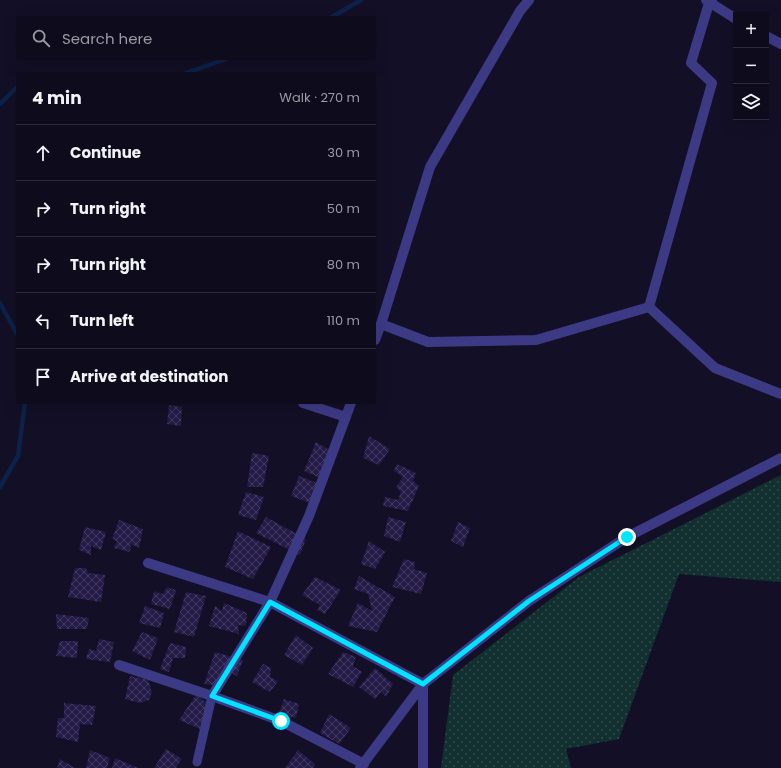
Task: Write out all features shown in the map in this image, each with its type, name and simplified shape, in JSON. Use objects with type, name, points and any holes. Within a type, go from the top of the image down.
[{"type":"street","points":[[376,337],[430,167],[520,11],[529,0]]},
{"type":"street","points":[[649,306],[712,83],[691,63],[709,1],[733,17]]},
{"type":"street","points":[[769,38],[781,44]]},
{"type":"street","points":[[381,324],[428,342],[536,340],[649,306]]},
{"type":"street","points":[[649,306],[715,368],[781,394]]},
{"type":"street","points":[[305,404],[346,417]]},
{"type":"street","points":[[212,696],[270,602],[309,516],[351,404]]},
{"type":"street","points":[[119,665],[281,721],[362,766],[423,684],[529,601],[627,537],[781,458]]},
{"type":"street","points":[[148,563],[270,602],[423,684]]},
{"type":"street","points":[[423,684],[423,768]]},
{"type":"lane","points":[[197,762],[212,696]]},
{"type":"green space","points":[[781,475],[781,582],[679,574],[619,739],[566,749],[571,768],[441,768],[453,675],[579,577]]},
{"type":"building","points":[[169,405],[182,407],[181,426],[167,424]]},
{"type":"building","points":[[369,436],[390,449],[379,465],[363,458]]},
{"type":"building","points":[[316,442],[333,452],[325,480],[304,471]]},
{"type":"building","points":[[252,453],[269,456],[263,487],[247,487]]},
{"type":"building","points":[[397,464],[416,473],[413,481],[419,486],[408,511],[383,506],[385,497],[398,500],[401,492],[396,487],[403,477],[394,471]]},
{"type":"building","points":[[299,476],[317,483],[310,503],[291,496]]},
{"type":"building","points":[[246,492],[264,497],[256,520],[238,515]]},
{"type":"building","points":[[266,517],[306,539],[300,555],[256,533]]},
{"type":"building","points":[[388,517],[406,522],[400,542],[384,536]]},
{"type":"building","points":[[119,520],[143,529],[139,548],[131,544],[130,552],[114,548],[117,541],[112,539]]},
{"type":"building","points":[[458,522],[470,528],[463,547],[451,541]]},
{"type":"building","points":[[85,527],[106,532],[101,550],[91,546],[91,555],[79,550]]},
{"type":"building","points":[[238,531],[271,547],[253,579],[225,567]]},
{"type":"building","points":[[369,541],[385,552],[375,569],[361,564]]},
{"type":"building","points":[[404,559],[415,562],[414,569],[427,573],[421,594],[392,587]]},
{"type":"building","points":[[75,568],[86,568],[88,573],[105,575],[101,602],[68,597]]},
{"type":"building","points":[[359,576],[395,597],[377,632],[348,626],[358,603],[372,611],[368,594],[354,589]]},
{"type":"building","points":[[315,577],[341,590],[325,614],[317,610],[320,605],[302,595]]},
{"type":"building","points":[[167,587],[176,590],[170,609],[151,604],[154,591],[163,594]]},
{"type":"building","points":[[186,592],[206,596],[194,637],[174,632]]},
{"type":"building","points":[[224,603],[247,613],[246,626],[238,625],[239,634],[209,626],[215,606],[222,611]]},
{"type":"building","points":[[145,606],[164,613],[160,628],[139,623]]},
{"type":"building","points":[[56,614],[89,618],[87,629],[57,629]]},
{"type":"building","points":[[142,632],[158,638],[150,660],[132,651]]},
{"type":"building","points":[[296,635],[313,648],[302,665],[284,655]]},
{"type":"building","points":[[99,639],[114,642],[110,662],[86,659],[89,649],[96,651]]},
{"type":"building","points":[[60,641],[78,641],[77,658],[56,656]]},
{"type":"building","points":[[170,643],[186,647],[185,658],[173,658],[169,672],[160,669]]},
{"type":"building","points":[[215,652],[243,660],[237,676],[222,668],[215,685],[204,684]]},
{"type":"building","points":[[343,652],[356,657],[353,666],[362,672],[353,687],[328,674]]},
{"type":"building","points":[[263,664],[271,668],[270,677],[278,681],[270,692],[252,682]]},
{"type":"building","points":[[375,668],[393,684],[386,697],[381,692],[375,699],[359,687]]},
{"type":"building","points":[[130,676],[148,680],[152,692],[149,700],[140,703],[125,699]]},
{"type":"building","points":[[196,695],[214,708],[200,729],[179,720]]},
{"type":"building","points":[[284,699],[299,704],[296,718],[279,713]]},
{"type":"building","points":[[64,703],[96,706],[92,725],[80,724],[78,742],[56,737],[58,718],[64,718]]},
{"type":"building","points":[[329,714],[351,728],[339,744],[320,733]]},
{"type":"building","points":[[166,749],[182,759],[176,768],[154,768]]},
{"type":"building","points":[[90,750],[110,758],[107,768],[86,768]]},
{"type":"building","points":[[298,750],[315,764],[313,768],[285,768]]},
{"type":"building","points":[[115,758],[138,768],[112,768]]},
{"type":"building","points":[[60,759],[75,768],[57,768]]},
{"type":"waterway","points":[[334,16],[361,0]]},
{"type":"waterway","points":[[189,72],[223,60]]},
{"type":"waterway","points":[[0,104],[16,88]]},
{"type":"waterway","points":[[0,303],[16,332]]},
{"type":"waterway","points":[[0,487],[18,456],[25,404]]},
{"type":"route","points":[[281,721],[212,696],[270,602],[423,684],[529,601],[627,537]]}]
